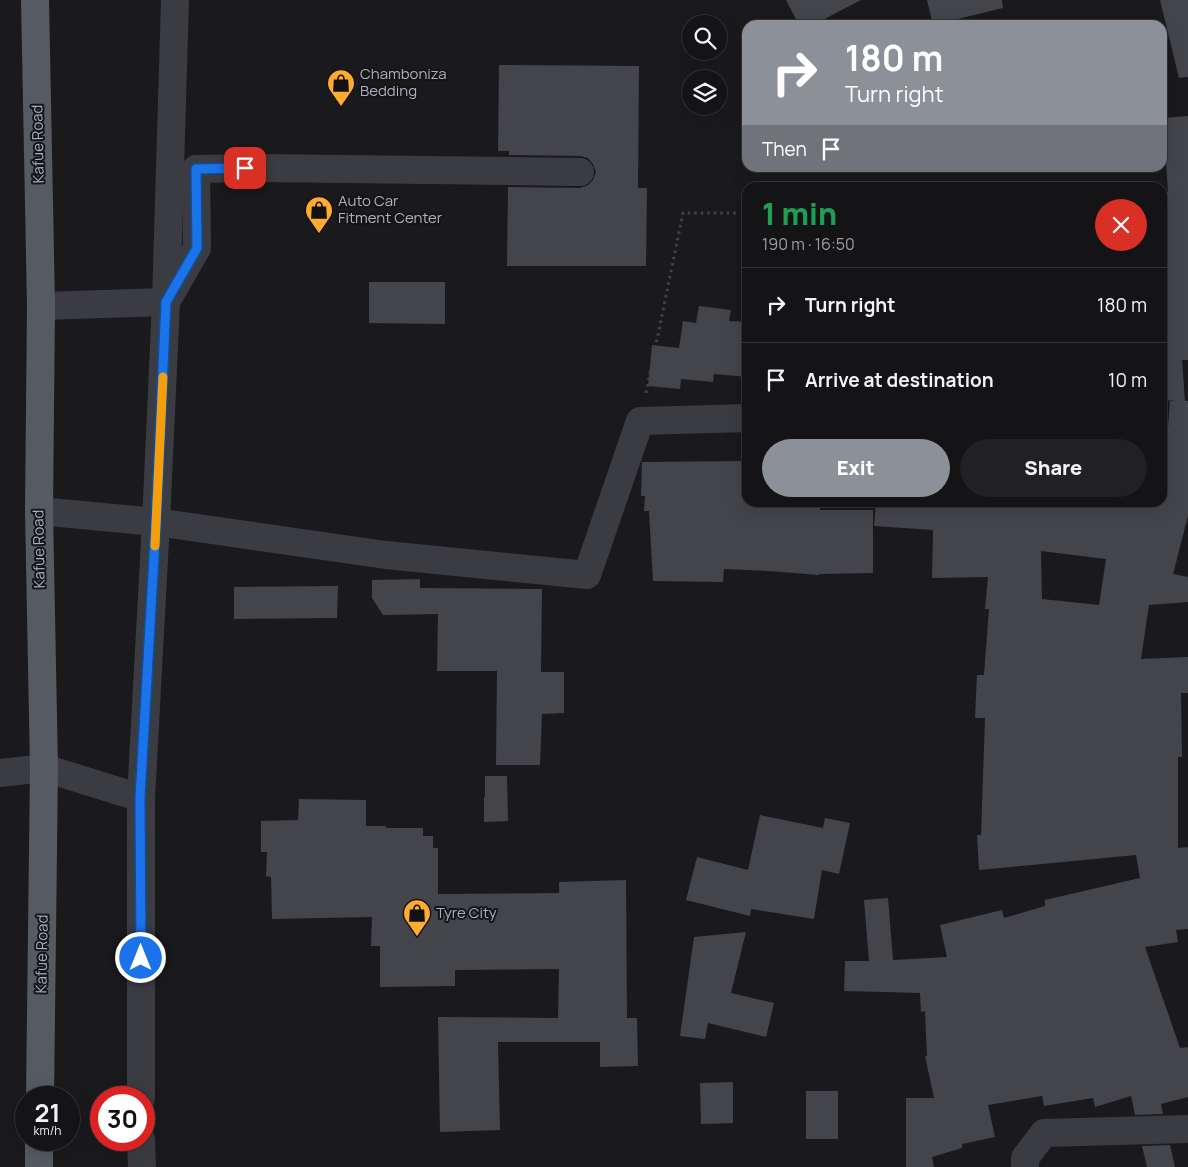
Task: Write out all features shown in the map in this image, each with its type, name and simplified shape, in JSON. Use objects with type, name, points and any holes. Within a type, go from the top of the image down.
[{"type":"main road","name":"Kafue Road","points":[[35,0],[41,306],[38,511],[44,768],[40,1086]]},
{"type":"main road","points":[[39,1151],[39,1167]]},
{"type":"street","points":[[141,1086],[140,798],[156,522],[166,302],[175,0]]},
{"type":"street","points":[[166,302],[197,248],[196,169],[261,168],[580,172]]},
{"type":"street","points":[[41,306],[166,302]]},
{"type":"street","points":[[38,511],[156,522],[386,555],[587,575],[640,421],[742,418]]},
{"type":"street","points":[[0,773],[44,768],[140,798]]},
{"type":"street","points":[[1025,1167],[1025,1158],[1044,1133],[1188,1129]]},
{"type":"street","points":[[142,1151],[142,1167]]},
{"type":"path","points":[[640,421],[682,213],[739,213]]},
{"type":"building","points":[[786,0],[861,0],[823,20],[796,20]]},
{"type":"building","points":[[927,0],[1002,0],[1003,8],[954,20],[932,20]]},
{"type":"building","points":[[1160,0],[1188,0],[1188,77],[1179,78],[1167,29],[1167,20],[1165,20]]},
{"type":"building","points":[[499,65],[639,66],[638,188],[647,188],[646,266],[507,266],[508,187],[580,188],[588,185],[593,180],[596,172],[588,158],[581,156],[509,155],[509,151],[498,151]]},
{"type":"building","points":[[1188,116],[1188,360],[1182,360],[1185,401],[1188,401],[1188,516],[1173,574],[1188,577],[1188,602],[1149,605],[1141,659],[1188,657],[1188,693],[1181,693],[1182,757],[1178,757],[1178,848],[1188,847],[1188,929],[1176,930],[1178,942],[1145,947],[1180,1048],[1188,1047],[1188,1097],[1161,1104],[1163,1114],[1135,1115],[1131,1096],[1095,1107],[1093,1098],[1044,1106],[1042,1096],[988,1105],[995,1137],[962,1144],[962,1148],[932,1157],[934,1167],[906,1167],[906,1098],[934,1098],[925,1056],[927,1056],[925,1011],[921,1012],[920,993],[844,991],[845,961],[869,961],[864,900],[888,898],[893,960],[947,957],[940,925],[1002,910],[1004,918],[1045,906],[1045,900],[1140,878],[1136,855],[979,870],[977,835],[981,835],[985,718],[975,718],[977,675],[984,675],[989,609],[985,609],[988,577],[932,578],[933,530],[874,526],[876,507],[1167,507],[1167,442],[1170,401],[1167,401],[1167,118]],"holes":[[[1041,551],[1106,559],[1099,605],[1042,599]]]},
{"type":"building","points":[[369,282],[445,282],[445,324],[369,323]]},
{"type":"building","points":[[699,306],[731,310],[729,321],[742,322],[742,376],[714,374],[713,382],[681,379],[680,389],[648,386],[652,345],[679,348],[683,321],[696,323]]},
{"type":"building","points":[[742,461],[742,507],[820,507],[820,510],[873,510],[873,573],[819,575],[724,569],[723,582],[653,581],[649,511],[644,511],[645,496],[641,496],[642,462]]},
{"type":"building","points":[[420,579],[420,588],[542,589],[541,672],[564,672],[564,713],[542,714],[540,765],[496,765],[497,671],[437,671],[438,614],[383,615],[372,598],[372,580]]},
{"type":"building","points":[[338,586],[337,618],[234,619],[234,587]]},
{"type":"building","points":[[485,776],[507,776],[508,821],[484,822]]},
{"type":"building","points":[[299,799],[366,800],[366,826],[423,828],[423,836],[433,836],[433,848],[438,848],[438,894],[559,893],[559,882],[626,880],[627,1018],[637,1018],[638,1066],[600,1067],[600,1042],[498,1042],[500,1130],[440,1132],[438,1017],[558,1018],[559,969],[455,970],[455,986],[380,987],[380,946],[371,946],[372,917],[272,919],[271,877],[266,876],[267,852],[261,852],[261,821],[298,820]]},
{"type":"building","points":[[760,815],[823,828],[825,818],[850,823],[839,874],[822,870],[814,919],[751,909],[750,916],[686,900],[697,857],[748,870]]},
{"type":"building","points":[[746,932],[731,993],[774,1003],[766,1037],[708,1023],[705,1039],[680,1036],[694,937]]},
{"type":"building","points":[[733,1082],[733,1123],[701,1124],[700,1083]]},
{"type":"building","points":[[806,1091],[838,1091],[838,1139],[806,1139]]},
{"type":"building","points":[[1170,1145],[1175,1167],[1147,1167],[1142,1146]]},
{"type":"slow traffic","points":[[155,546],[163,377]]},
{"type":"place","name":"Chamboniza Bedding","points":[[341,107]]},
{"type":"place","name":"Auto Car Fitment Center","points":[[319,234]]},
{"type":"place","name":"Tyre City","points":[[417,937]]},
{"type":"route","points":[[141,958],[140,798],[156,522],[166,302],[197,248],[196,169],[245,168]]}]
